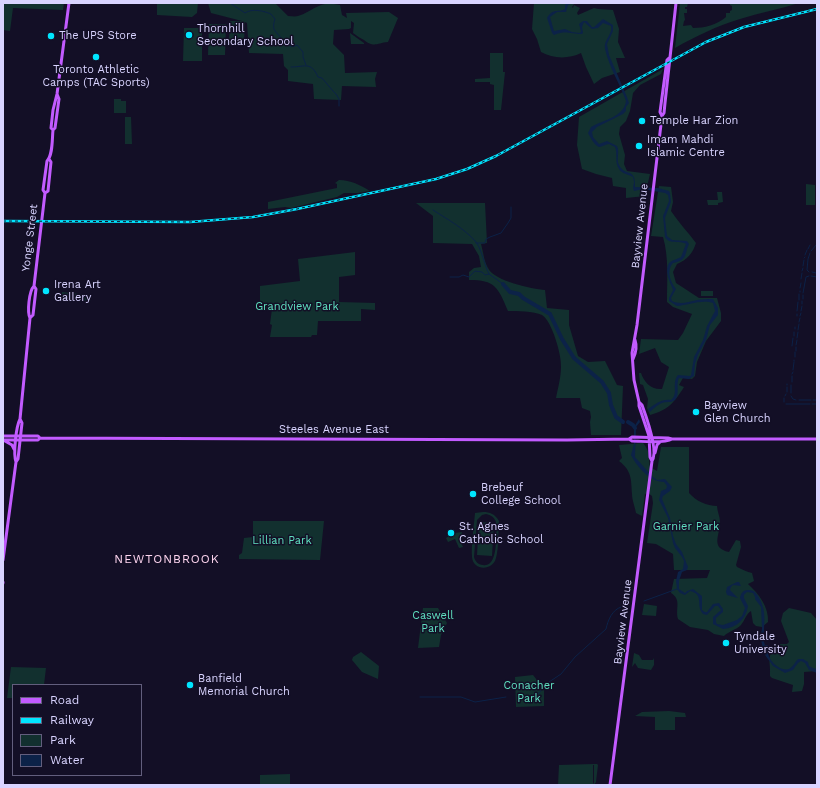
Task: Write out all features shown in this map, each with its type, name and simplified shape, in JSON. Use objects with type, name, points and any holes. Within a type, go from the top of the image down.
[{"type":"main road","name":"Yonge Street","points":[[16,462],[14,458],[15,450],[22,423],[20,419],[30,318],[28,314],[31,288],[34,286],[43,212],[45,193],[43,190],[44,180],[47,161],[49,159],[53,130],[55,128],[59,99],[57,94],[68,3]]},
{"type":"main road","name":"Bayview Avenue","points":[[610,785],[652,461],[654,457],[651,439],[639,406],[634,380],[632,349],[635,338],[662,116],[660,112],[676,3]]},
{"type":"main road","name":"Bayview Avenue","points":[[639,402],[642,405],[651,432],[650,457],[652,461]]},
{"type":"main road","points":[[646,427],[646,433],[643,439],[650,448]]},
{"type":"main road","points":[[651,432],[662,440],[657,445],[654,457]]},
{"type":"main road","points":[[3,436],[18,438]]},
{"type":"main road","name":"Steeles Avenue East","points":[[18,438],[38,436],[40,438],[817,439]]},
{"type":"main road","name":"Yonge Street","points":[[3,560],[16,462],[18,459],[18,438]]},
{"type":"main road","points":[[4,440],[18,438]]},
{"type":"main road","points":[[4,440],[12,444],[15,450]]},
{"type":"green space","points":[[3,3],[64,3],[63,10],[13,8],[10,31],[3,30]]},
{"type":"green space","points":[[157,3],[198,3],[197,13],[192,17],[157,15]]},
{"type":"green space","points":[[208,3],[275,3],[288,16],[298,16],[318,6],[333,4],[340,5],[342,15],[347,18],[346,13],[389,12],[398,18],[388,42],[378,44],[370,44],[353,33],[354,23],[351,21],[351,28],[334,30],[333,44],[344,55],[345,73],[377,72],[375,79],[376,87],[342,86],[341,100],[314,99],[313,84],[288,81],[288,70],[284,66],[283,54],[249,53],[247,23],[245,22],[244,42],[229,42],[230,21],[242,21],[211,13]]},
{"type":"green space","points":[[534,3],[577,3],[574,4],[572,7],[573,8],[574,5],[580,8],[577,13],[578,15],[594,8],[613,10],[619,29],[618,42],[625,58],[616,58],[620,72],[602,78],[594,84],[581,53],[566,57],[556,57],[541,52],[532,29]]},
{"type":"green space","points":[[680,3],[688,3],[687,7],[685,7],[685,9],[687,9],[687,13],[684,13],[685,20],[683,26],[691,25],[693,28],[710,26],[722,20],[726,17],[726,13],[730,13],[732,10],[730,3],[799,3],[723,25],[699,35],[675,48]]},
{"type":"green space","points":[[209,24],[226,24],[225,55],[208,55]]},
{"type":"green space","points":[[184,28],[202,28],[202,61],[183,61]]},
{"type":"green space","points":[[350,33],[364,43],[364,44],[351,44]]},
{"type":"green space","points":[[490,53],[503,53],[503,72],[505,72],[501,110],[494,110],[494,85],[490,84],[490,82],[475,82],[475,79],[490,78]]},
{"type":"green space","points":[[663,69],[661,74],[640,85],[633,93],[630,111],[626,121],[620,127],[619,134],[625,155],[624,164],[627,171],[650,174],[645,196],[626,198],[626,188],[613,186],[612,178],[582,169],[577,145],[579,117]]},
{"type":"green space","points":[[114,99],[126,101],[126,113],[114,113]]},
{"type":"green space","points":[[125,117],[131,117],[132,144],[125,144]]},
{"type":"green space","points":[[339,180],[351,182],[370,191],[344,193],[337,197],[291,208],[285,207],[268,209],[268,202],[337,188],[337,184],[335,183]]},
{"type":"green space","points":[[806,184],[815,185],[815,205],[806,205]]},
{"type":"green space","points":[[659,186],[671,187],[673,202],[671,211],[696,243],[689,256],[677,264],[673,272],[676,283],[699,298],[717,298],[721,313],[721,321],[706,341],[697,362],[695,376],[692,379],[683,378],[679,385],[684,387],[674,402],[662,411],[650,415],[647,408],[648,399],[643,385],[640,384],[639,373],[641,373],[648,385],[654,388],[662,389],[669,367],[661,362],[655,348],[639,354],[641,339],[678,340],[692,314],[673,307],[667,302],[665,245],[663,237],[651,236]]},
{"type":"green space","points":[[717,192],[722,192],[723,202],[718,203],[718,205],[708,205],[707,200],[718,200]]},
{"type":"green space","points":[[416,203],[485,203],[487,243],[481,244],[488,268],[498,277],[514,284],[545,290],[547,308],[569,310],[569,325],[578,356],[588,362],[605,361],[617,385],[623,386],[621,435],[591,435],[590,411],[582,408],[580,398],[556,398],[561,362],[556,339],[546,319],[542,315],[534,313],[508,311],[501,296],[494,286],[485,281],[469,280],[469,272],[474,268],[481,267],[479,256],[472,244],[433,243],[433,216]]},
{"type":"green space","name":"Grandview Park","points":[[355,252],[355,275],[339,277],[339,302],[375,303],[375,310],[361,309],[361,321],[318,321],[317,335],[312,335],[311,337],[270,337],[272,309],[260,309],[260,286],[300,281],[298,259]]},
{"type":"green space","points":[[701,291],[713,291],[713,296],[701,296]]},
{"type":"green space","points":[[62,292],[88,295],[91,297],[90,302],[61,301]]},
{"type":"green space","name":"Garnier Park","points":[[643,443],[648,452],[650,467],[657,471],[661,447],[689,447],[689,493],[702,502],[717,506],[720,527],[717,540],[718,544],[723,550],[729,552],[736,540],[740,541],[741,547],[736,565],[737,567],[752,573],[754,581],[748,584],[762,601],[768,616],[768,622],[762,627],[756,626],[753,623],[751,611],[741,625],[724,636],[714,634],[708,630],[690,627],[678,619],[677,601],[671,593],[674,579],[707,578],[710,570],[674,570],[673,554],[656,544],[647,543],[653,503],[652,496],[648,493],[645,494],[642,516],[636,513],[632,499],[629,472],[619,461],[622,458],[619,445]]},
{"type":"green space","points":[[475,513],[490,513],[499,521],[496,558],[491,565],[483,568],[479,567],[473,562],[472,557]],"holes":[[[486,514],[491,516],[496,522],[496,548],[492,561],[488,564],[481,565],[475,560],[474,557],[477,520],[482,515]]]},
{"type":"green space","name":"Lillian Park","points":[[253,521],[324,521],[320,560],[239,559],[239,555],[242,553],[244,538],[253,537]]},
{"type":"green space","points":[[479,522],[494,523],[492,556],[477,555]]},
{"type":"green space","points":[[462,532],[461,543],[463,547],[459,548],[455,539],[448,542],[446,538],[455,533]]},
{"type":"green space","points":[[644,604],[657,606],[656,616],[642,615]]},
{"type":"green space","name":"Caswell Park","points":[[423,608],[438,608],[447,623],[441,635],[439,647],[418,648]]},
{"type":"green space","points":[[789,608],[811,613],[817,620],[817,671],[804,672],[804,684],[802,691],[792,692],[793,685],[770,676],[770,657],[772,650],[775,645],[787,644],[789,642],[781,621],[783,613]]},
{"type":"green space","points":[[361,652],[379,666],[378,679],[362,672],[352,660],[353,657]]},
{"type":"green space","points":[[634,653],[639,655],[642,660],[653,660],[654,658],[654,665],[651,670],[638,668],[635,663],[632,667]]},
{"type":"green space","points":[[11,667],[46,668],[44,684],[12,684],[12,698],[7,698]]},
{"type":"green space","name":"Conacher Park","points":[[533,675],[544,689],[544,706],[516,707],[515,677]]},
{"type":"green space","points":[[669,711],[685,713],[686,717],[675,717],[675,730],[655,730],[655,717],[635,716],[642,712]]},
{"type":"green space","points":[[559,764],[597,764],[596,782],[594,785],[558,785],[559,765],[593,765],[593,784],[594,783],[594,765]]},
{"type":"green space","points":[[290,774],[290,785],[260,785],[260,775]]},
{"type":"water","points":[[567,3],[573,3],[568,5],[566,12],[557,12],[550,17],[554,31],[565,29],[580,33],[581,31],[579,24],[583,21],[587,21],[592,27],[603,19],[613,25],[613,31],[607,44],[609,55],[629,103],[623,114],[597,127],[592,132],[593,137],[599,144],[607,141],[617,146],[619,165],[621,169],[632,174],[635,181],[635,187],[658,188],[669,191],[670,193],[671,202],[665,218],[667,236],[672,240],[687,241],[689,244],[683,259],[673,263],[670,269],[669,273],[672,283],[676,289],[671,298],[672,301],[681,303],[701,299],[713,299],[718,308],[718,315],[710,325],[706,340],[698,355],[695,364],[694,376],[689,379],[679,378],[678,394],[674,401],[660,404],[650,412],[648,409],[656,404],[664,400],[671,400],[673,398],[675,392],[675,381],[678,375],[691,375],[694,357],[715,311],[713,303],[709,302],[677,306],[669,301],[673,290],[667,269],[670,262],[681,257],[686,244],[669,241],[665,237],[663,216],[669,201],[668,195],[665,193],[643,189],[634,191],[633,177],[619,169],[616,161],[615,147],[609,144],[600,147],[597,146],[588,133],[591,127],[621,111],[626,101],[605,49],[605,43],[611,32],[611,26],[603,23],[598,28],[592,29],[584,22],[582,34],[565,32],[554,35],[552,33],[547,18],[549,15],[553,12],[565,9],[565,5]]},
{"type":"water","points":[[639,419],[640,422],[636,427],[635,457],[653,477],[657,480],[665,479],[672,487],[662,499],[670,518],[676,544],[682,552],[688,567],[687,570],[682,572],[679,581],[679,589],[685,593],[693,589],[702,596],[702,610],[705,612],[707,612],[713,604],[719,603],[723,609],[723,612],[716,618],[716,622],[717,624],[723,625],[737,620],[742,616],[745,608],[740,598],[742,592],[752,590],[758,596],[763,608],[764,641],[765,645],[768,645],[769,655],[772,662],[782,669],[789,669],[798,659],[803,659],[808,662],[809,666],[817,669],[817,673],[809,670],[805,663],[801,661],[793,670],[785,673],[773,666],[765,655],[760,637],[762,629],[761,607],[755,599],[753,593],[747,592],[744,595],[748,606],[743,619],[733,627],[723,629],[713,624],[713,617],[721,610],[718,606],[715,606],[707,615],[703,614],[700,607],[699,598],[695,593],[690,591],[685,595],[680,593],[677,589],[676,581],[678,572],[683,569],[684,561],[675,548],[668,518],[659,500],[661,491],[666,489],[667,486],[664,482],[659,481],[649,477],[644,473],[631,455],[634,444],[634,427]]},
{"type":"water","points":[[739,582],[741,586],[733,585],[730,590],[738,598],[727,595],[727,587]]},
{"type":"waterway","points":[[230,3],[245,13],[254,10],[271,14],[275,19],[275,31],[290,46],[297,45],[303,52],[306,65]]},
{"type":"waterway","points":[[291,67],[307,66],[313,69],[318,77],[322,78],[336,94],[339,99],[339,106]]},
{"type":"waterway","points":[[476,243],[485,243],[486,239],[501,233],[511,218],[511,207]]},
{"type":"waterway","points":[[433,210],[472,237],[480,249],[489,274]]},
{"type":"waterway","points":[[811,251],[817,244]]},
{"type":"waterway","points":[[808,249],[810,245]]},
{"type":"waterway","points":[[805,255],[807,250]]},
{"type":"waterway","points":[[809,272],[807,270],[810,253]]},
{"type":"waterway","points":[[803,266],[804,260]]},
{"type":"waterway","points":[[450,277],[459,277],[463,275],[469,277],[475,271],[482,272],[485,275],[489,274],[503,284]]},
{"type":"waterway","points":[[812,272],[816,273]]},
{"type":"waterway","points":[[801,279],[802,273]]},
{"type":"waterway","points":[[803,293],[806,277],[809,276]]},
{"type":"waterway","points":[[811,276],[817,277]]},
{"type":"waterway","points":[[800,288],[801,283]]},
{"type":"waterway","points":[[503,284],[510,292],[519,294],[550,314],[562,339],[574,358],[602,382],[609,393],[611,405],[616,417],[623,422]]},
{"type":"waterway","points":[[799,294],[799,300]]},
{"type":"waterway","points":[[797,311],[798,302]]},
{"type":"waterway","points":[[801,311],[802,306]]},
{"type":"waterway","points":[[799,322],[800,318]]},
{"type":"waterway","points":[[798,330],[799,324]]},
{"type":"waterway","points":[[797,338],[798,332]]},
{"type":"waterway","points":[[792,346],[793,338]]},
{"type":"waterway","points":[[796,345],[797,340]]},
{"type":"waterway","points":[[795,352],[795,357]]},
{"type":"waterway","points":[[793,370],[794,362]]},
{"type":"waterway","points":[[792,376],[792,382]]},
{"type":"waterway","points":[[791,385],[791,393]]},
{"type":"waterway","points":[[787,387],[787,392]]},
{"type":"waterway","points":[[791,396],[796,400]]},
{"type":"waterway","points":[[799,400],[811,400]]},
{"type":"waterway","points":[[786,404],[810,404]]},
{"type":"waterway","points":[[812,404],[817,404]]},
{"type":"waterway","points":[[628,422],[635,428]]},
{"type":"waterway","points":[[644,601],[677,589]]},
{"type":"waterway","points":[[530,699],[538,694],[549,682],[561,674],[575,657],[606,629],[615,610],[621,607]]},
{"type":"waterway","points":[[420,697],[461,697],[475,702],[506,697]]},
{"type":"railway","points":[[3,221],[190,222],[253,217],[436,179],[467,169],[496,156],[706,42],[744,27],[817,9]]},
{"type":"place","name":"Thornhill Secondary School","points":[[189,35]]},
{"type":"place","name":"The UPS Store","points":[[51,36]]},
{"type":"place","name":"Toronto Athletic Camps (TAC Sports)","points":[[96,57]]},
{"type":"place","name":"Temple Har Zion","points":[[642,121]]},
{"type":"place","name":"Imam Mahdi Islamic Centre","points":[[639,146]]},
{"type":"place","name":"Irena Art Gallery","points":[[46,291]]},
{"type":"place","name":"Bayview Glen Church","points":[[696,412]]},
{"type":"place","name":"Brebeuf College School","points":[[473,494]]},
{"type":"place","name":"St. Agnes Catholic School","points":[[451,533]]},
{"type":"place","name":"Tyndale University","points":[[726,643]]},
{"type":"place","name":"Banfield Memorial Church","points":[[190,685]]},
{"type":"district","name":"NEWTONBROOK","points":[[167,559]]}]
